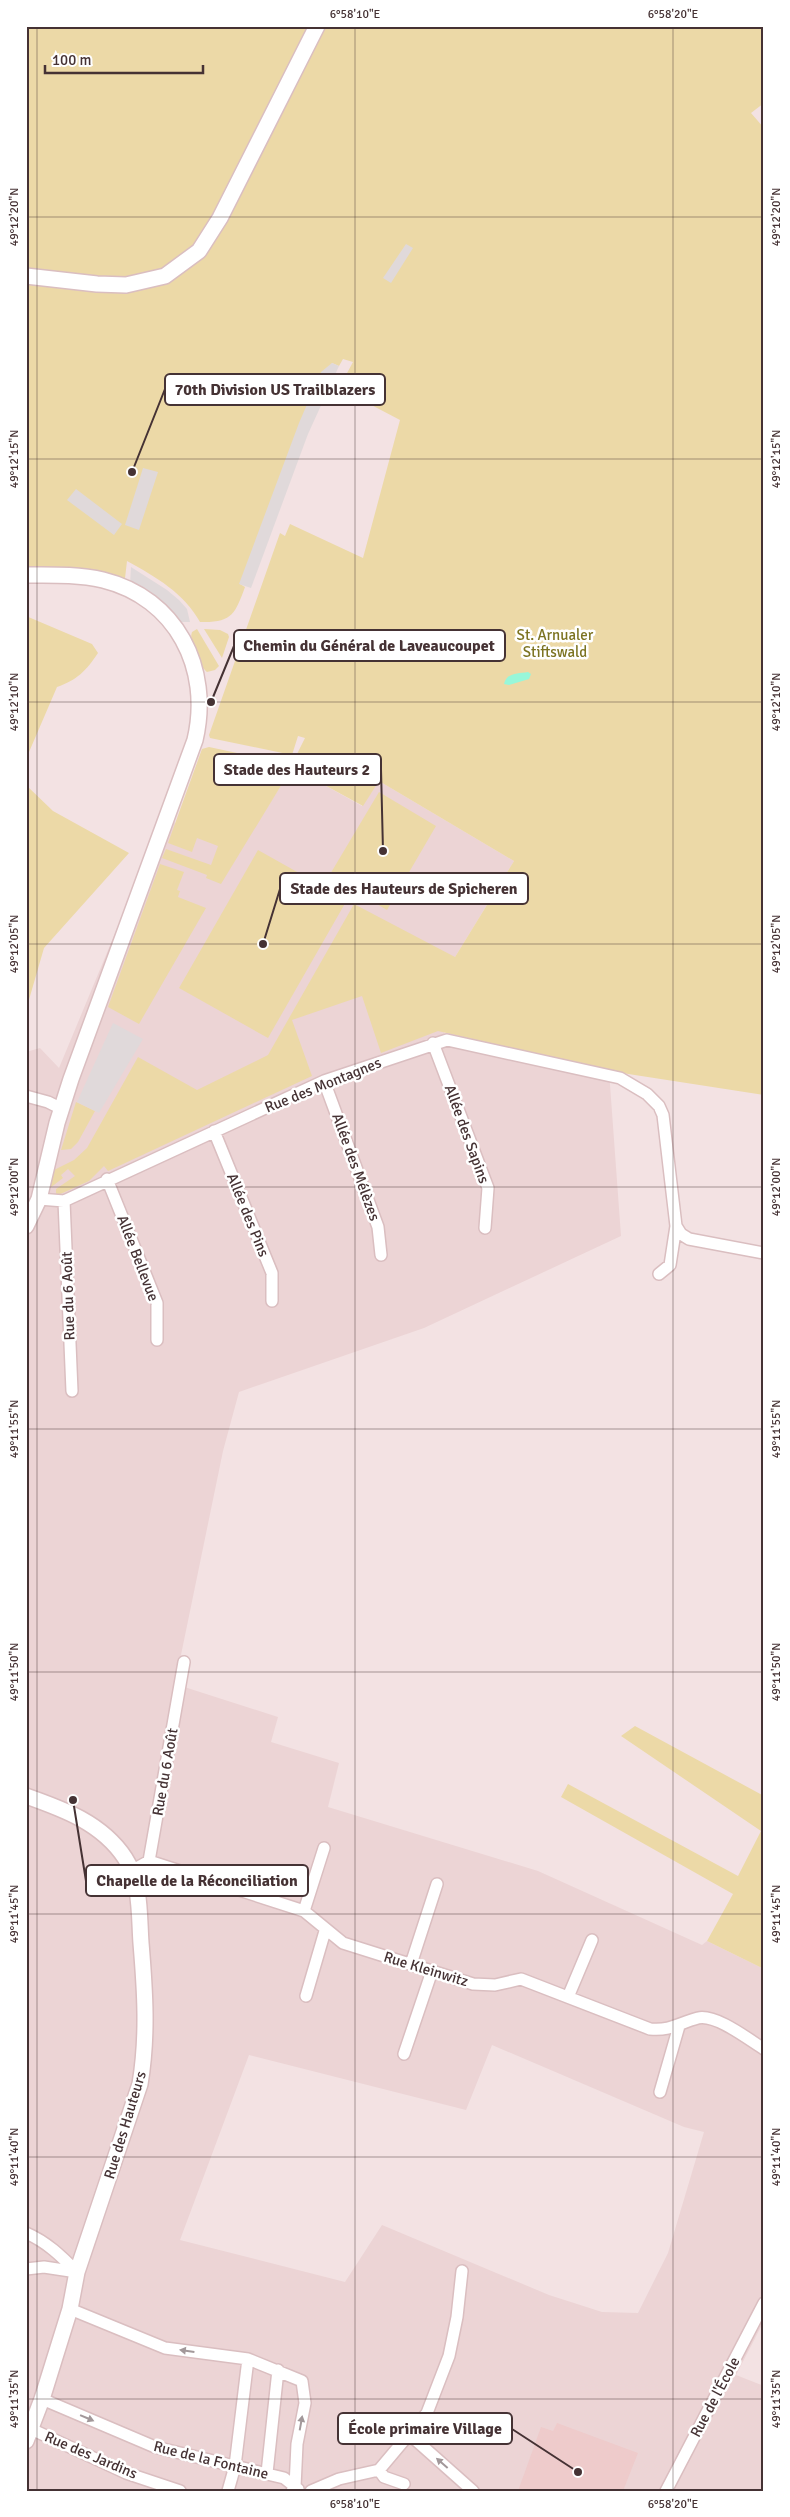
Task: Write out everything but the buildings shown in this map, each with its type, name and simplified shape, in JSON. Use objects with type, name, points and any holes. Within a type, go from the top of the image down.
[{"type":"street","points":[[26,276],[97,284],[126,285],[165,276],[199,251],[220,218],[317,26]]},
{"type":"street","points":[[26,575],[83,577],[103,580],[140,595],[154,604],[179,631],[191,656],[200,688],[200,709],[195,740],[59,1116],[39,1199],[26,1226]]},
{"type":"street","name":"Rue des Montagnes","points":[[64,1201],[324,1081],[447,1040],[620,1078],[647,1094],[659,1106],[663,1115],[676,1226],[670,1265],[660,1274]]},
{"type":"street","name":"Allée des Sapins","points":[[434,1043],[488,1188],[485,1228]]},
{"type":"street","name":"Allée des Mélèzes","points":[[324,1081],[378,1227],[381,1255]]},
{"type":"street","points":[[26,1096],[48,1102],[59,1116]]},
{"type":"street","name":"Allée des Pins","points":[[214,1131],[272,1273],[272,1301]]},
{"type":"street","name":"Allée Bellevue","points":[[107,1180],[157,1303],[157,1340]]},
{"type":"street","points":[[39,1199],[64,1201]]},
{"type":"street","name":"Rue du 6 Août","points":[[64,1201],[72,1392]]},
{"type":"street","points":[[676,1226],[681,1234],[689,1239],[764,1254]]},
{"type":"street","name":"Rue du 6 Août","points":[[149,1861],[184,1662]]},
{"type":"street","name":"Rue des Hauteurs","points":[[26,1796],[89,1822],[118,1848],[131,1871],[138,1894],[146,2019],[145,2053],[140,2084],[77,2272],[70,2309],[29,2435]]},
{"type":"street","points":[[304,1911],[324,1848]]},
{"type":"street","points":[[131,1871],[149,1861]]},
{"type":"street","name":"Rue Kleinwitz","points":[[149,1861],[304,1911],[326,1931],[343,1943],[473,1984],[495,1985],[521,1979],[650,2029],[664,2030],[699,2018],[712,2019],[764,2049]]},
{"type":"street","points":[[411,1964],[437,1884]]},
{"type":"street","points":[[306,1996],[326,1931]]},
{"type":"street","points":[[568,1997],[592,1940]]},
{"type":"street","points":[[404,2054],[432,1971]]},
{"type":"street","points":[[660,2092],[679,2026]]},
{"type":"street","points":[[26,2233],[58,2252],[77,2272]]},
{"type":"street","points":[[26,2268],[44,2267],[77,2272]]},
{"type":"street","points":[[311,2491],[339,2479],[379,2470],[410,2435],[427,2412],[449,2356],[457,2317],[462,2271]]},
{"type":"street","name":"Rue de l'École","points":[[666,2491],[764,2303]]},
{"type":"street","points":[[70,2309],[165,2348],[248,2359],[302,2381],[305,2403],[297,2450],[296,2490]]},
{"type":"street","points":[[228,2491],[235,2466],[248,2359]]},
{"type":"street","points":[[267,2473],[278,2370]]},
{"type":"street","name":"Rue de la Fontaine","points":[[42,2399],[155,2447],[284,2478],[296,2490]]},
{"type":"street","name":"Rue des Jardins","points":[[29,2435],[126,2473],[180,2491]]},
{"type":"street","points":[[410,2435],[473,2491]]},
{"type":"street","points":[[379,2470],[384,2477],[404,2484]]},
{"type":"shaded area","points":[[406,244],[413,248],[391,283],[383,278]]},
{"type":"shaded area","points":[[332,363],[339,366],[308,434],[251,588],[239,584],[299,423],[321,372]]},
{"type":"shaded area","points":[[143,468],[158,472],[139,530],[125,525]]},
{"type":"shaded area","points":[[76,489],[122,524],[114,535],[67,500]]},
{"type":"shaded area","points":[[131,567],[179,600],[187,609],[190,622],[179,622],[130,584]]},
{"type":"shaded area","points":[[528,672],[531,674],[529,679],[509,685],[504,684],[510,675]]},
{"type":"shaded area","points":[[308,776],[362,806],[379,781],[514,861],[455,957],[444,1034],[609,1071],[621,1236],[424,1328],[239,1392],[223,1451],[175,1684],[278,1717],[271,1742],[339,1763],[328,1807],[538,1871],[702,1945],[707,1941],[764,1969],[764,2321],[736,2375],[764,2386],[764,2491],[26,2491],[26,1052],[40,1048],[59,1068],[163,818],[241,848],[282,784]],"holes":[[[492,2045],[684,2127],[704,2132],[668,2253],[638,2313],[602,2312],[549,2295],[382,2225],[345,2282],[180,2240],[249,2055],[466,2110]]]},
{"type":"shaded area","points":[[113,1023],[143,1039],[99,1113],[77,1102]]},
{"type":"shaded area","points":[[557,2423],[638,2453],[623,2491],[518,2491],[541,2427],[553,2431]]},
{"type":"green space","name":"St. Arnualer Stiftswald","points":[[26,26],[764,26],[764,103],[751,113],[764,128],[764,1095],[609,1071],[438,1031],[381,1053],[362,996],[292,1020],[312,1076],[108,1171],[104,1166],[89,1181],[56,1196],[56,1189],[75,1176],[68,1169],[61,1175],[63,1178],[50,1188],[54,1170],[74,1160],[87,1148],[138,1057],[197,1090],[268,1055],[354,904],[455,957],[514,861],[379,781],[363,806],[308,776],[282,784],[221,884],[206,878],[207,875],[162,858],[166,849],[211,865],[218,846],[197,838],[192,852],[168,843],[202,749],[209,747],[285,763],[280,776],[285,778],[305,738],[298,736],[292,755],[210,738],[209,735],[280,533],[285,536],[290,524],[363,558],[400,420],[339,388],[353,362],[343,359],[339,366],[332,363],[240,584],[245,587],[242,596],[231,615],[219,621],[200,622],[178,594],[127,561],[124,587],[26,575]]},
{"type":"green space","points":[[26,616],[92,644],[98,653],[80,674],[57,687],[26,759]]},
{"type":"green space","points":[[197,629],[219,666],[215,670],[207,672],[195,653],[191,636],[192,632]]},
{"type":"green space","points":[[204,629],[220,630],[228,634],[229,637],[222,658]]},
{"type":"green space","points":[[26,785],[53,811],[129,853],[44,948],[26,1010]]},
{"type":"green space","points":[[379,792],[436,826],[387,910],[329,876]]},
{"type":"green space","points":[[258,850],[347,900],[268,1038],[179,988]]},
{"type":"green space","points":[[160,864],[184,872],[177,890],[180,891],[178,897],[206,908],[139,1024],[108,1007]]},
{"type":"green space","points":[[76,1102],[95,1111],[78,1142],[71,1149],[61,1150]]},
{"type":"green space","points":[[635,1726],[764,1796],[764,1969],[707,1941],[733,1894],[561,1797],[568,1784],[738,1876],[761,1831],[621,1736]]},
{"type":"place","name":"70th Division US Trailblazers","points":[[132,472]]},
{"type":"place","name":"Chemin du Général de Laveaucoupet","points":[[211,702]]},
{"type":"place","name":"Stade des Hauteurs 2","points":[[383,851]]},
{"type":"place","name":"Stade des Hauteurs de Spicheren","points":[[263,944]]},
{"type":"place","name":"Chapelle de la Réconciliation","points":[[73,1800]]},
{"type":"place","name":"École primaire Village","points":[[578,2472]]}]
